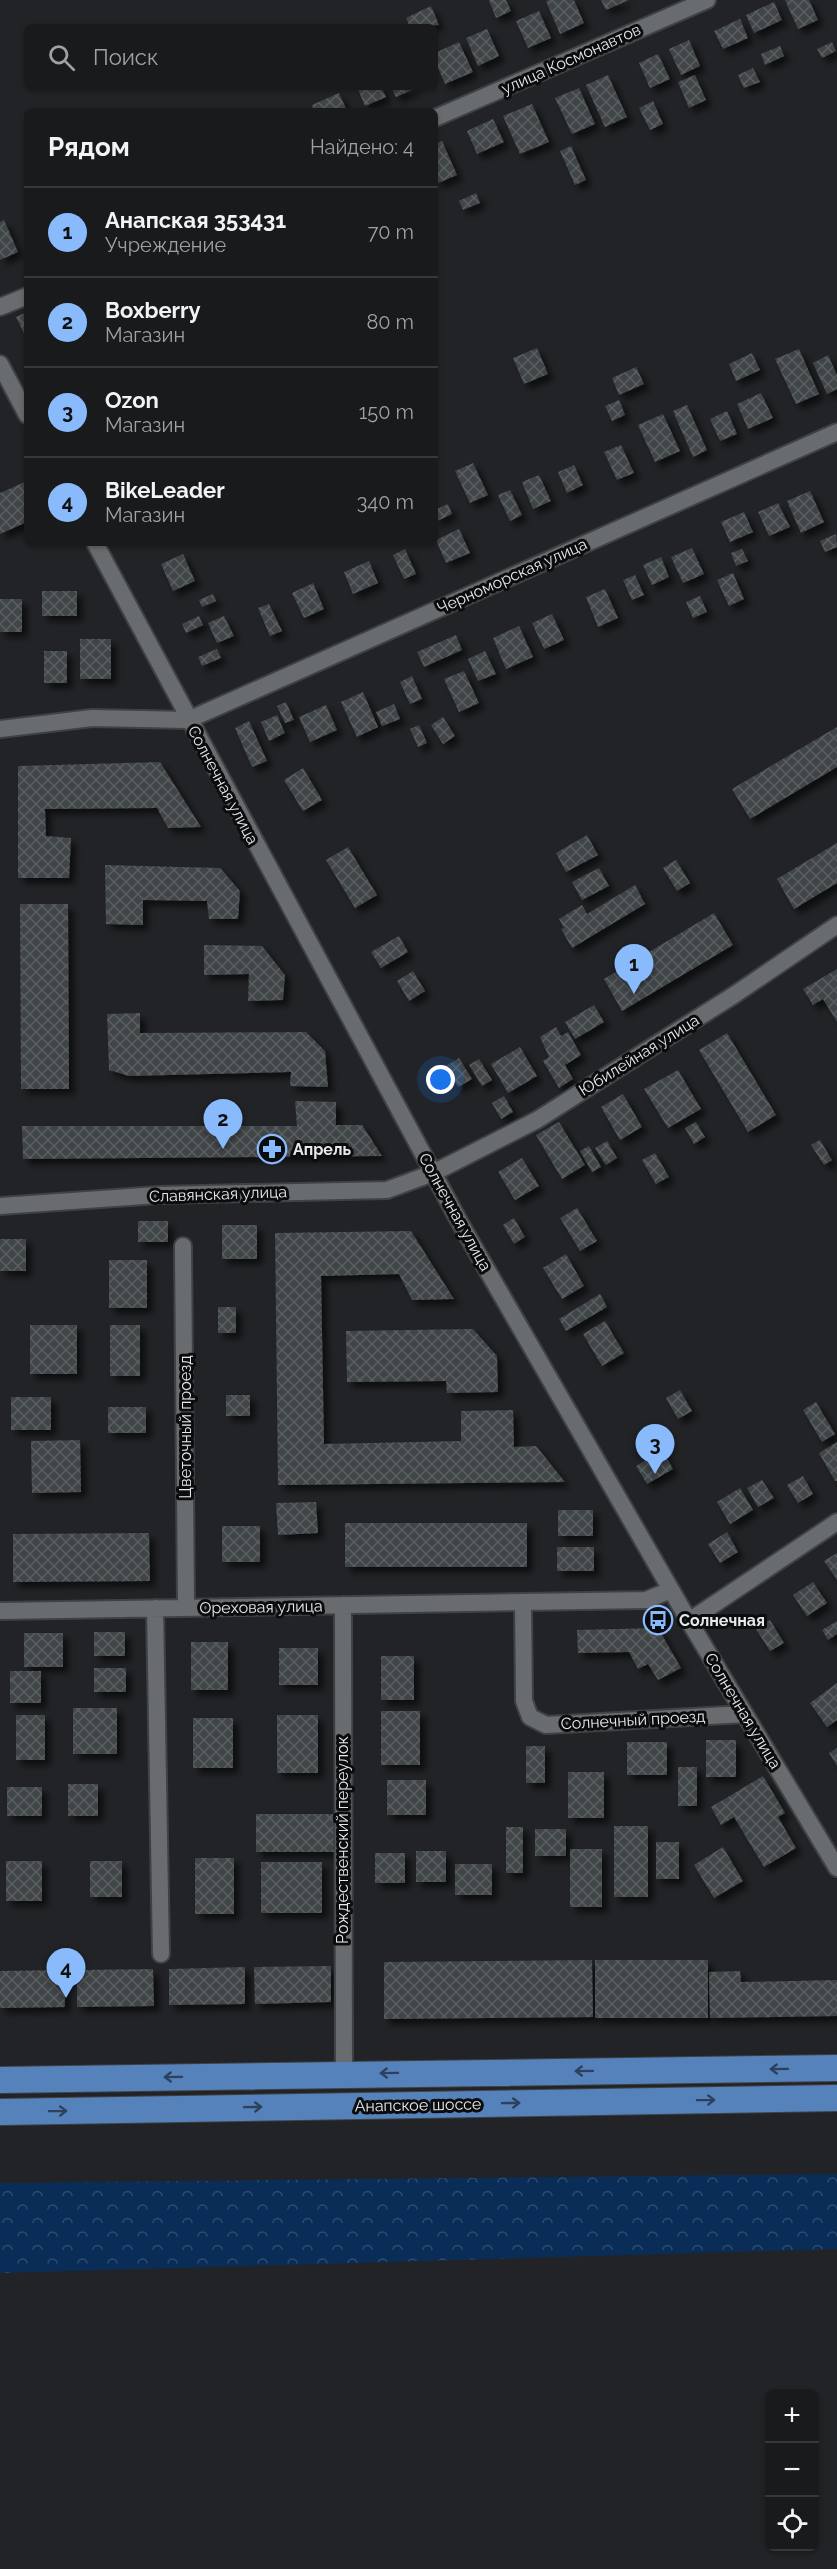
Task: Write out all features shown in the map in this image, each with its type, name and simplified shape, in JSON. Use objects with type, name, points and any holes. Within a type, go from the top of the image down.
[{"type":"main road","name":"Анапское шоссе","points":[[0,2080],[837,2068]]},
{"type":"main road","name":"Анапское шоссе","points":[[0,2112],[837,2098]]},
{"type":"street","name":"улица Космонавтов","points":[[438,117],[707,0]]},
{"type":"street","points":[[0,307],[24,297]]},
{"type":"street","points":[[0,364],[24,409]]},
{"type":"street","name":"Черноморская улица","points":[[188,720],[837,432]]},
{"type":"street","name":"Солнечная улица","points":[[97,546],[433,1173],[689,1621],[837,1868]]},
{"type":"street","points":[[0,729],[92,718],[188,720]]},
{"type":"street","name":"Юбилейная улица","points":[[433,1173],[537,1120],[734,995],[837,925]]},
{"type":"street","name":"Славянская улица","points":[[0,1206],[158,1195],[387,1190],[433,1173]]},
{"type":"street","name":"Цветочный проезд","points":[[183,1246],[186,1608]]},
{"type":"street","points":[[689,1621],[837,1522]]},
{"type":"street","name":"Ореховая улица","points":[[0,1611],[646,1600],[671,1590]]},
{"type":"street","name":"Солнечный проезд","points":[[523,1602],[524,1701],[530,1717],[546,1725],[745,1714]]},
{"type":"street","name":"Рождественский переулок","points":[[343,1605],[344,2074]]},
{"type":"street","points":[[156,1608],[161,1954]]},
{"type":"green space","points":[[837,2174],[837,2249],[0,2273],[0,2183]]},
{"type":"building","points":[[489,0],[506,0],[511,11],[496,18]]},
{"type":"building","points":[[574,0],[584,23],[560,34],[546,1]]},
{"type":"building","points":[[601,0],[629,0],[606,10]]},
{"type":"building","points":[[785,0],[809,0],[818,20],[798,29]]},
{"type":"building","points":[[774,2],[782,20],[754,33],[746,15]]},
{"type":"building","points":[[431,6],[439,25],[409,24],[406,18]]},
{"type":"building","points":[[539,11],[551,38],[528,48],[516,21]]},
{"type":"building","points":[[740,19],[748,38],[723,49],[714,31]]},
{"type":"building","points":[[487,29],[499,56],[478,66],[466,38]]},
{"type":"building","points":[[689,40],[700,66],[681,75],[669,49]]},
{"type":"building","points":[[459,42],[473,72],[445,84],[438,68],[438,52]]},
{"type":"building","points":[[832,42],[836,51],[822,58],[817,49]]},
{"type":"building","points":[[780,46],[784,56],[765,65],[761,54]]},
{"type":"building","points":[[658,54],[670,79],[650,88],[639,63]]},
{"type":"building","points":[[753,68],[760,82],[744,88],[738,75]]},
{"type":"building","points":[[608,75],[627,117],[605,127],[586,85]]},
{"type":"building","points":[[695,75],[706,100],[689,108],[678,82]]},
{"type":"building","points":[[579,88],[595,124],[572,134],[555,98]]},
{"type":"building","points":[[358,90],[382,90],[386,97],[365,106]]},
{"type":"building","points":[[392,90],[412,90],[396,97]]},
{"type":"building","points":[[339,93],[346,108],[313,108],[312,105]]},
{"type":"building","points":[[653,101],[663,124],[650,130],[639,108]]},
{"type":"building","points":[[532,104],[549,142],[520,154],[503,116]]},
{"type":"building","points":[[493,119],[504,142],[477,154],[467,131]]},
{"type":"building","points":[[442,141],[457,175],[438,183],[438,143]]},
{"type":"building","points":[[571,146],[586,180],[575,185],[560,151]]},
{"type":"building","points":[[476,193],[480,203],[463,210],[459,201]]},
{"type":"building","points":[[4,220],[18,252],[0,260],[0,222]]},
{"type":"building","points":[[24,313],[24,334],[16,317]]},
{"type":"building","points":[[537,348],[548,374],[524,384],[513,358]]},
{"type":"building","points":[[799,349],[819,394],[796,404],[775,359]]},
{"type":"building","points":[[752,353],[760,370],[736,381],[729,364]]},
{"type":"building","points":[[828,355],[837,375],[837,389],[827,394],[813,363]]},
{"type":"building","points":[[636,367],[644,384],[619,395],[612,378]]},
{"type":"building","points":[[761,393],[773,418],[748,429],[737,404]]},
{"type":"building","points":[[619,400],[625,415],[612,421],[605,406]]},
{"type":"building","points":[[687,405],[707,450],[693,457],[673,411]]},
{"type":"building","points":[[727,411],[737,434],[720,441],[710,419]]},
{"type":"building","points":[[663,414],[680,451],[655,462],[638,425]]},
{"type":"building","points":[[621,445],[634,473],[617,480],[604,452]]},
{"type":"building","points":[[473,463],[488,495],[470,503],[455,471]]},
{"type":"building","points":[[574,465],[583,485],[567,493],[558,472]]},
{"type":"building","points":[[539,475],[551,501],[533,509],[522,482]]},
{"type":"building","points":[[24,482],[24,523],[0,534],[0,493]]},
{"type":"building","points":[[510,490],[522,515],[510,521],[498,495]]},
{"type":"building","points":[[810,491],[824,522],[801,533],[787,501]]},
{"type":"building","points":[[778,503],[790,527],[769,536],[758,512]]},
{"type":"building","points":[[448,504],[452,514],[438,521],[438,509]]},
{"type":"building","points":[[744,512],[753,532],[730,542],[721,522]]},
{"type":"building","points":[[459,529],[470,553],[446,563],[438,539]]},
{"type":"building","points":[[836,534],[837,547],[825,552],[820,541]]},
{"type":"building","points":[[692,548],[704,574],[683,583],[671,557]]},
{"type":"building","points":[[405,549],[416,574],[404,579],[393,555]]},
{"type":"building","points":[[742,549],[748,561],[736,566],[731,553]]},
{"type":"building","points":[[183,554],[195,581],[173,591],[161,564]]},
{"type":"building","points":[[661,557],[669,577],[652,585],[643,565]]},
{"type":"building","points":[[369,561],[378,583],[353,594],[344,572]]},
{"type":"building","points":[[733,573],[744,599],[729,606],[717,580]]},
{"type":"building","points":[[635,575],[644,595],[632,600],[623,580]]},
{"type":"building","points":[[313,583],[324,609],[304,618],[292,593]]},
{"type":"building","points":[[605,589],[618,618],[598,627],[586,597]]},
{"type":"building","points":[[42,591],[77,591],[77,616],[42,616]]},
{"type":"building","points":[[213,594],[216,601],[202,607],[199,600]]},
{"type":"building","points":[[700,596],[707,612],[693,618],[686,602]]},
{"type":"building","points":[[0,599],[22,599],[22,632],[0,632]]},
{"type":"building","points":[[269,604],[282,631],[270,636],[258,608]]},
{"type":"building","points":[[552,614],[564,640],[544,649],[532,623]]},
{"type":"building","points":[[199,616],[203,625],[186,633],[182,624]]},
{"type":"building","points":[[224,616],[234,636],[217,643],[208,623]]},
{"type":"building","points":[[519,626],[533,657],[506,669],[493,638]]},
{"type":"building","points":[[456,635],[462,650],[424,667],[417,652]]},
{"type":"building","points":[[80,639],[111,639],[111,679],[80,679]]},
{"type":"building","points":[[217,649],[221,658],[202,666],[198,657]]},
{"type":"building","points":[[44,651],[67,651],[67,683],[44,683]]},
{"type":"building","points":[[485,651],[496,674],[478,681],[468,659]]},
{"type":"building","points":[[464,671],[479,703],[459,712],[444,679]]},
{"type":"building","points":[[412,676],[422,699],[410,704],[400,682]]},
{"type":"building","points":[[363,692],[378,727],[357,737],[341,702]]},
{"type":"building","points":[[286,702],[294,720],[285,723],[277,706]]},
{"type":"building","points":[[394,704],[400,719],[382,726],[376,712]]},
{"type":"building","points":[[326,705],[337,730],[310,742],[299,717]]},
{"type":"building","points":[[277,715],[285,733],[269,741],[261,722]]},
{"type":"building","points":[[443,717],[455,736],[443,744],[431,725]]},
{"type":"building","points":[[249,721],[267,761],[252,767],[235,728]]},
{"type":"building","points":[[419,725],[427,743],[418,747],[410,729]]},
{"type":"building","points":[[837,727],[837,767],[750,819],[732,789]]},
{"type":"building","points":[[160,762],[201,827],[168,828],[157,808],[45,809],[46,836],[71,838],[69,878],[18,878],[18,766]]},
{"type":"building","points":[[303,768],[322,800],[303,811],[284,780]]},
{"type":"building","points":[[587,835],[598,855],[566,872],[556,853]]},
{"type":"building","points":[[837,843],[837,883],[794,909],[777,879]]},
{"type":"building","points":[[348,847],[377,895],[355,908],[326,860]]},
{"type":"building","points":[[676,860],[690,883],[677,891],[663,868]]},
{"type":"building","points":[[105,865],[220,868],[240,891],[238,919],[209,919],[207,901],[143,900],[143,925],[106,924]]},
{"type":"building","points":[[599,868],[609,886],[582,900],[572,882]]},
{"type":"building","points":[[635,885],[645,904],[572,948],[561,929],[564,928],[559,919],[582,905],[587,914]]},
{"type":"building","points":[[20,904],[68,904],[69,1089],[21,1089]]},
{"type":"building","points":[[714,913],[733,945],[622,1011],[604,979]]},
{"type":"building","points":[[399,936],[408,952],[381,968],[371,952]]},
{"type":"building","points":[[204,945],[262,946],[285,975],[283,1000],[248,1001],[249,974],[204,975]]},
{"type":"building","points":[[837,969],[837,1022],[823,999],[813,1005],[803,989]]},
{"type":"building","points":[[413,971],[425,991],[409,1001],[397,981]]},
{"type":"building","points":[[594,1005],[604,1022],[575,1039],[565,1022]]},
{"type":"building","points":[[140,1013],[140,1033],[306,1032],[325,1051],[328,1087],[290,1086],[291,1072],[129,1076],[109,1070],[107,1014]]},
{"type":"building","points":[[556,1027],[561,1036],[568,1032],[581,1055],[565,1065],[573,1079],[559,1088],[543,1061],[549,1057],[540,1037]]},
{"type":"building","points":[[727,1033],[776,1115],[748,1132],[699,1050]]},
{"type":"building","points":[[520,1047],[537,1076],[508,1093],[491,1064]]},
{"type":"building","points":[[459,1058],[472,1079],[458,1087],[446,1066]]},
{"type":"building","points":[[479,1059],[492,1080],[482,1086],[469,1065]]},
{"type":"building","points":[[678,1070],[701,1109],[668,1128],[644,1089]]},
{"type":"building","points":[[623,1094],[642,1127],[620,1140],[601,1107]]},
{"type":"building","points":[[504,1096],[513,1112],[501,1119],[492,1103]]},
{"type":"building","points":[[295,1101],[336,1102],[336,1125],[362,1125],[382,1156],[23,1159],[22,1126],[297,1126]]},
{"type":"building","points":[[559,1122],[585,1165],[562,1179],[536,1135]]},
{"type":"building","points":[[696,1122],[705,1137],[694,1144],[685,1128]]},
{"type":"building","points":[[820,1140],[832,1160],[824,1165],[811,1145]]},
{"type":"building","points":[[607,1141],[617,1158],[606,1165],[595,1148]]},
{"type":"building","points":[[589,1146],[601,1167],[592,1172],[580,1151]]},
{"type":"building","points":[[655,1153],[669,1177],[656,1184],[642,1160]]},
{"type":"building","points":[[522,1158],[539,1186],[515,1200],[498,1172]]},
{"type":"building","points":[[577,1208],[597,1241],[580,1251],[560,1218]]},
{"type":"building","points":[[514,1218],[525,1237],[514,1244],[503,1225]]},
{"type":"building","points":[[138,1221],[168,1221],[168,1242],[138,1242]]},
{"type":"building","points":[[222,1225],[257,1225],[257,1259],[222,1259]]},
{"type":"building","points":[[411,1231],[454,1299],[412,1300],[399,1274],[321,1276],[324,1444],[461,1441],[461,1411],[513,1410],[514,1447],[536,1446],[565,1482],[278,1485],[275,1233]]},
{"type":"building","points":[[0,1239],[26,1239],[26,1271],[0,1271]]},
{"type":"building","points":[[566,1254],[584,1286],[562,1299],[543,1268]]},
{"type":"building","points":[[109,1260],[147,1260],[147,1308],[109,1308]]},
{"type":"building","points":[[600,1294],[607,1307],[566,1331],[559,1319]]},
{"type":"building","points":[[218,1307],[236,1307],[236,1333],[218,1333]]},
{"type":"building","points":[[605,1321],[624,1353],[602,1366],[583,1334]]},
{"type":"building","points":[[30,1325],[77,1325],[77,1374],[30,1374]]},
{"type":"building","points":[[110,1325],[140,1325],[140,1376],[110,1376]]},
{"type":"building","points":[[473,1329],[497,1356],[498,1392],[447,1393],[446,1381],[347,1382],[346,1331]]},
{"type":"building","points":[[680,1390],[692,1411],[678,1419],[666,1398]]},
{"type":"building","points":[[226,1395],[250,1395],[250,1416],[226,1416]]},
{"type":"building","points":[[11,1397],[51,1397],[51,1430],[11,1430]]},
{"type":"building","points":[[816,1402],[835,1434],[822,1442],[803,1410]]},
{"type":"building","points":[[108,1407],[146,1407],[146,1433],[108,1433]]},
{"type":"building","points":[[80,1440],[81,1492],[32,1493],[31,1441]]},
{"type":"building","points":[[837,1442],[837,1481],[835,1481],[819,1453]]},
{"type":"building","points":[[662,1450],[673,1469],[647,1484],[636,1466]]},
{"type":"building","points":[[803,1476],[813,1494],[798,1503],[787,1485]]},
{"type":"building","points":[[762,1480],[774,1498],[758,1507],[747,1488]]},
{"type":"building","points":[[740,1488],[753,1510],[730,1524],[717,1502]]},
{"type":"building","points":[[316,1502],[318,1533],[278,1535],[276,1503]]},
{"type":"building","points":[[558,1510],[593,1510],[593,1536],[558,1536]]},
{"type":"building","points":[[345,1523],[527,1523],[527,1567],[345,1567]]},
{"type":"building","points":[[222,1526],[260,1526],[260,1562],[222,1562]]},
{"type":"building","points":[[727,1532],[738,1552],[720,1563],[708,1544]]},
{"type":"building","points":[[149,1533],[150,1581],[13,1582],[13,1534]]},
{"type":"building","points":[[557,1547],[594,1547],[594,1571],[557,1571]]},
{"type":"building","points":[[837,1553],[837,1580],[824,1561]]},
{"type":"building","points":[[813,1582],[827,1603],[807,1616],[793,1595]]},
{"type":"building","points":[[770,1620],[784,1643],[770,1651],[756,1629]]},
{"type":"building","points":[[837,1621],[837,1634],[828,1640],[822,1630]]},
{"type":"building","points":[[658,1628],[681,1668],[658,1680],[648,1664],[638,1669],[629,1652],[578,1653],[577,1630]]},
{"type":"building","points":[[94,1632],[125,1632],[125,1656],[94,1656]]},
{"type":"building","points":[[24,1633],[63,1633],[63,1667],[24,1667]]},
{"type":"building","points":[[191,1642],[228,1642],[228,1690],[191,1690]]},
{"type":"building","points":[[279,1648],[318,1648],[318,1685],[279,1685]]},
{"type":"building","points":[[381,1656],[414,1656],[414,1700],[381,1700]]},
{"type":"building","points":[[94,1668],[126,1668],[126,1692],[94,1692]]},
{"type":"building","points":[[10,1671],[41,1671],[41,1703],[10,1703]]},
{"type":"building","points":[[837,1683],[837,1720],[827,1727],[810,1703]]},
{"type":"building","points":[[73,1708],[117,1708],[117,1754],[73,1754]]},
{"type":"building","points":[[381,1711],[420,1711],[420,1765],[381,1765]]},
{"type":"building","points":[[16,1715],[45,1715],[45,1760],[16,1760]]},
{"type":"building","points":[[277,1715],[318,1715],[318,1773],[277,1773]]},
{"type":"building","points":[[193,1718],[233,1718],[233,1768],[193,1768]]},
{"type":"building","points":[[706,1740],[736,1740],[736,1777],[706,1777]]},
{"type":"building","points":[[627,1742],[667,1742],[667,1775],[627,1775]]},
{"type":"building","points":[[526,1746],[545,1746],[545,1783],[526,1783]]},
{"type":"building","points":[[837,1748],[837,1766],[829,1753]]},
{"type":"building","points":[[678,1767],[697,1767],[697,1806],[678,1806]]},
{"type":"building","points":[[568,1772],[604,1772],[604,1818],[568,1818]]},
{"type":"building","points":[[763,1776],[785,1813],[778,1817],[796,1848],[764,1867],[734,1817],[721,1825],[711,1807]]},
{"type":"building","points":[[387,1780],[426,1780],[426,1815],[387,1815]]},
{"type":"building","points":[[68,1784],[98,1784],[98,1816],[68,1816]]},
{"type":"building","points":[[7,1787],[42,1787],[42,1816],[7,1816]]},
{"type":"building","points":[[256,1814],[339,1814],[339,1852],[256,1852]]},
{"type":"building","points":[[614,1826],[648,1826],[648,1897],[614,1897]]},
{"type":"building","points":[[506,1827],[523,1827],[523,1873],[506,1873]]},
{"type":"building","points":[[535,1829],[566,1829],[566,1856],[535,1856]]},
{"type":"building","points":[[656,1842],[679,1842],[679,1879],[656,1879]]},
{"type":"building","points":[[723,1847],[743,1881],[714,1898],[694,1865]]},
{"type":"building","points":[[570,1849],[602,1849],[602,1907],[570,1907]]},
{"type":"building","points":[[416,1851],[446,1851],[446,1882],[416,1882]]},
{"type":"building","points":[[375,1853],[405,1853],[405,1883],[375,1883]]},
{"type":"building","points":[[195,1858],[234,1858],[234,1914],[195,1914]]},
{"type":"building","points":[[6,1861],[42,1861],[42,1901],[6,1901]]},
{"type":"building","points":[[90,1861],[122,1861],[122,1897],[90,1897]]},
{"type":"building","points":[[261,1862],[322,1862],[322,1913],[261,1913]]},
{"type":"building","points":[[455,1864],[492,1864],[492,1895],[455,1895]]},
{"type":"building","points":[[592,1960],[593,2017],[384,2019],[384,1962]]},
{"type":"building","points":[[595,1960],[708,1960],[708,2018],[595,2018]]},
{"type":"building","points":[[331,1966],[331,2002],[255,2004],[254,1967]]},
{"type":"building","points":[[245,1967],[245,2004],[169,2005],[169,1969]]},
{"type":"building","points":[[153,1969],[154,2006],[77,2007],[77,1970]]},
{"type":"building","points":[[64,1970],[65,2007],[0,2008],[0,1971]]},
{"type":"building","points":[[740,1971],[741,1982],[837,1980],[837,2016],[710,2018],[709,1972]]},
{"type":"place","name":"Анапская 353431","points":[[634,994]]},
{"type":"place","name":"Boxberry","points":[[223,1149]]},
{"type":"place","name":"Апрель","points":[[272,1149]]},
{"type":"place","name":"Ozon","points":[[655,1474]]},
{"type":"place","name":"Солнечная","points":[[658,1620]]},
{"type":"place","name":"BikeLeader","points":[[66,1998]]}]
